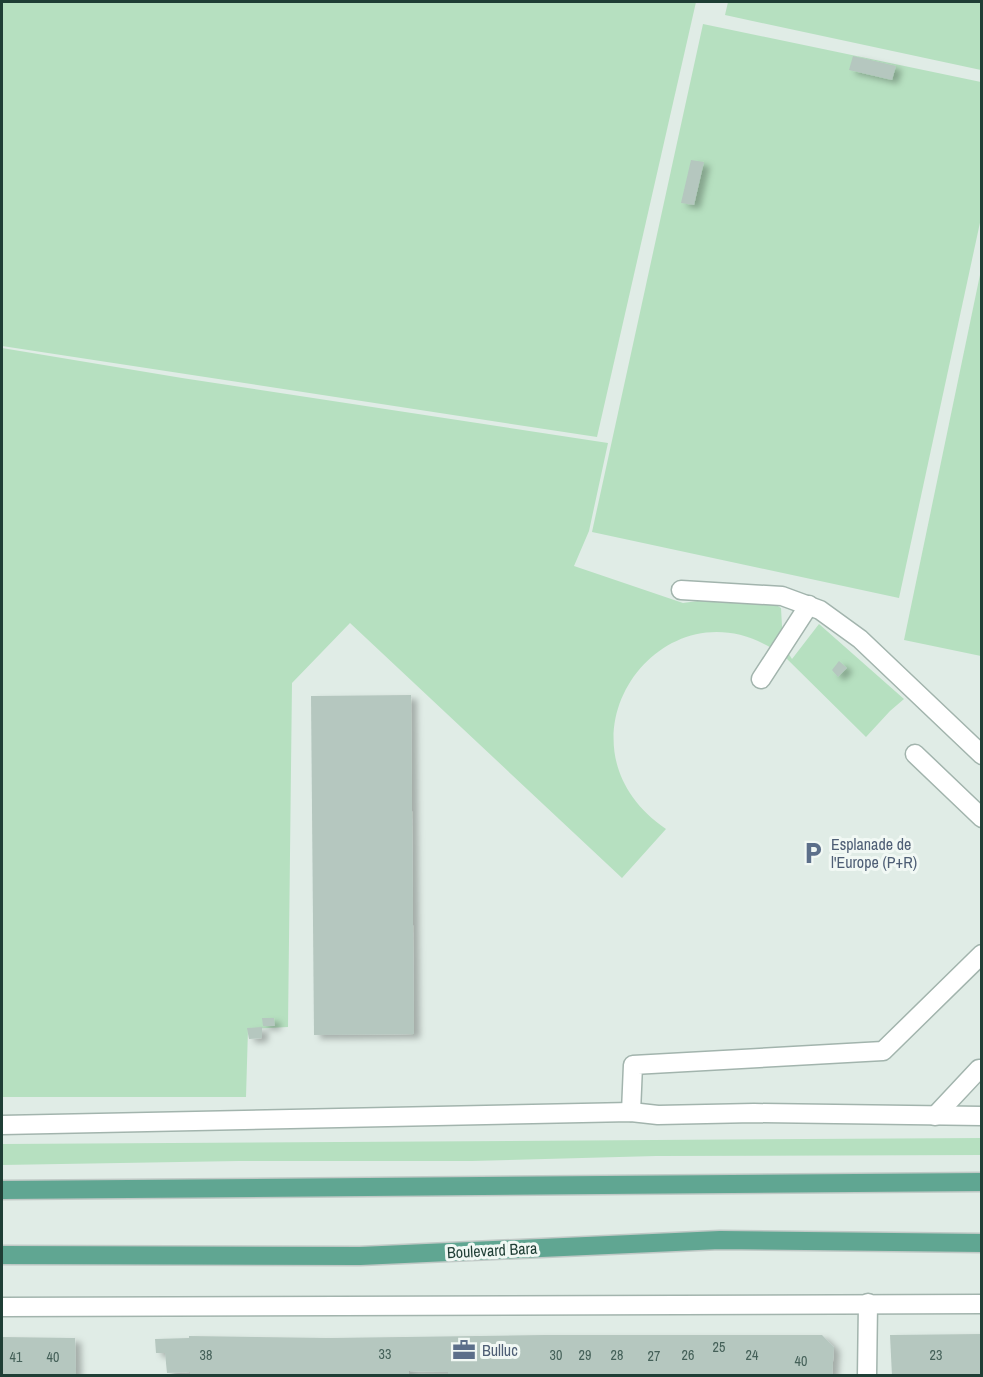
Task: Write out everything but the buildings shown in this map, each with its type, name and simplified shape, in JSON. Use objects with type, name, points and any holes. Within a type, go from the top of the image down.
[{"type":"main road","points":[[2,1190],[981,1182]]},
{"type":"main road","name":"Boulevard Bara","points":[[2,1255],[360,1256],[720,1240],[981,1242]]},
{"type":"street","points":[[681,590],[782,596],[820,610],[860,639],[981,755]]},
{"type":"street","points":[[761,679],[809,605]]},
{"type":"street","points":[[915,754],[981,818]]},
{"type":"street","points":[[631,1112],[633,1065],[883,1051],[981,954]]},
{"type":"street","points":[[935,1116],[981,1069]]},
{"type":"street","points":[[2,1125],[631,1112],[981,1116]]},
{"type":"street","points":[[867,1376],[868,1303]]},
{"type":"street","points":[[2,1307],[981,1304]]},
{"type":"green space","points":[[2,2],[696,2],[597,437],[2,346]]},
{"type":"green space","points":[[728,2],[981,2],[981,70],[725,15]]},
{"type":"green space","points":[[703,24],[981,82],[981,218],[899,598],[592,532]]},
{"type":"green space","points":[[981,270],[981,656],[904,640]]},
{"type":"green space","points":[[2,348],[608,443],[589,531],[574,566],[683,603],[719,598],[763,597],[781,608],[783,645],[792,659],[819,624],[904,699],[866,737],[786,658],[742,635],[700,634],[663,649],[634,676],[617,712],[615,753],[630,793],[666,829],[622,878],[350,623],[292,683],[288,1027],[248,1029],[246,1097],[2,1097]]},
{"type":"green space","points":[[981,1138],[981,1155],[656,1156],[472,1161],[239,1161],[2,1165],[2,1144]]},
{"type":"place","name":"Esplanade de l'Europe (P+R)","points":[[813,853]]},
{"type":"place","name":"Bulluc","points":[[464,1350]]}]
